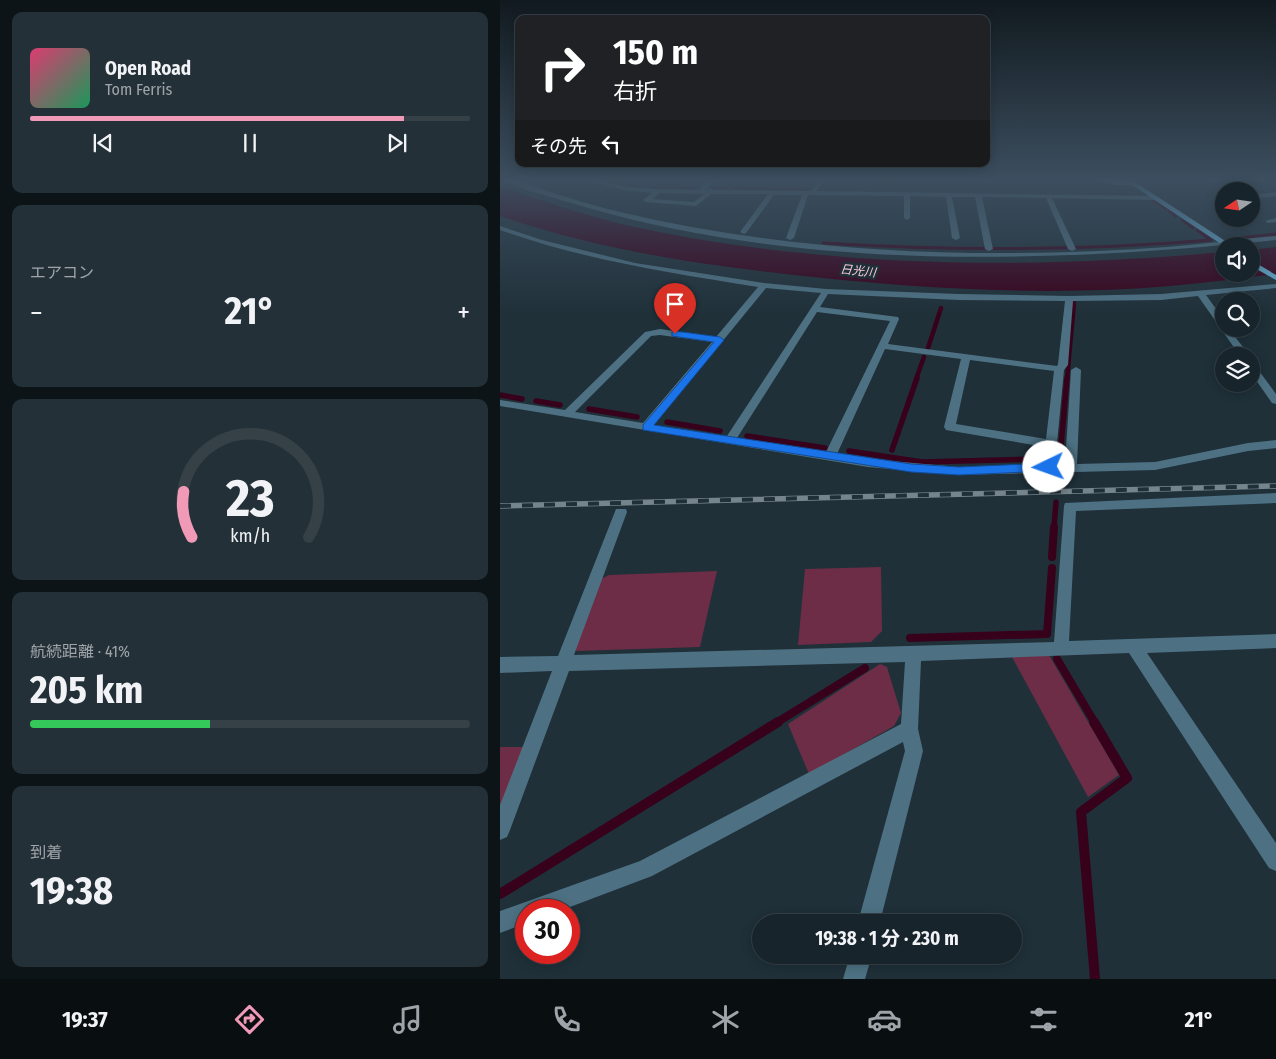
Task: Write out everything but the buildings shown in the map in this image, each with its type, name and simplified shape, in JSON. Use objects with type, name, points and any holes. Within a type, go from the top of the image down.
[{"type":"main road","points":[[1195,224],[1215,237]]},
{"type":"main road","points":[[1260,268],[1276,278]]},
{"type":"street","points":[[668,224],[828,247],[946,253],[1084,254],[1215,246]]},
{"type":"street","points":[[744,232],[750,224]]},
{"type":"street","points":[[790,238],[796,224]]},
{"type":"street","points":[[954,224],[956,238]]},
{"type":"street","points":[[984,224],[989,249]]},
{"type":"street","points":[[1061,224],[1072,249]]},
{"type":"street","points":[[500,228],[588,255],[635,265],[764,285],[826,291],[959,297],[1069,299],[1200,294],[1276,286]]},
{"type":"street","points":[[1260,240],[1276,238]]},
{"type":"street","points":[[646,427],[764,285]]},
{"type":"street","points":[[730,440],[826,291]]},
{"type":"street","points":[[1200,294],[1215,315]]},
{"type":"street","points":[[1049,467],[1059,369],[1063,366],[1069,299]]},
{"type":"street","points":[[815,309],[894,320],[830,456]]},
{"type":"street","points":[[567,414],[648,334],[660,332],[720,340]]},
{"type":"street","points":[[882,346],[1059,369]]},
{"type":"street","points":[[966,358],[950,428],[1052,444]]},
{"type":"street","points":[[1071,467],[1076,370]]},
{"type":"street","points":[[1260,379],[1276,401]]},
{"type":"street","points":[[500,403],[830,456],[911,468],[959,471],[1049,467],[1155,466],[1248,447],[1276,444]]},
{"type":"street","points":[[1062,649],[1070,506],[1276,498]]},
{"type":"street","points":[[500,830],[621,512]]},
{"type":"street","points":[[500,665],[913,654],[1276,641]]},
{"type":"street","points":[[1133,646],[1276,861]]},
{"type":"street","points":[[871,914],[914,751],[908,730],[913,654]]},
{"type":"street","points":[[564,899],[645,870],[908,730]]},
{"type":"street","points":[[500,922],[515,916]]},
{"type":"street","points":[[854,979],[858,964]]},
{"type":"shaded area","points":[[881,567],[882,631],[871,642],[798,645],[805,569]]},
{"type":"shaded area","points":[[717,571],[700,647],[576,651],[575,643],[599,580],[609,575]]},
{"type":"shaded area","points":[[1049,655],[1119,775],[1088,797],[1012,657]]},
{"type":"shaded area","points":[[880,664],[887,667],[901,713],[894,726],[809,774],[788,724]]},
{"type":"shaded area","points":[[500,747],[528,747],[500,815]]},
{"type":"water","name":"日光川","points":[[525,224],[621,224],[703,240],[776,250],[926,262],[1076,261],[1215,253],[1215,281],[1170,286],[1074,291],[928,287],[785,274],[712,265],[641,253],[571,237]]},
{"type":"water","points":[[1276,247],[1276,274],[1260,276],[1260,249]]},
{"type":"waterway","points":[[1187,224],[1193,228]]},
{"type":"waterway","points":[[823,243],[1017,249],[1162,244],[1211,240],[1197,230]]},
{"type":"waterway","points":[[1248,237],[1276,234]]},
{"type":"waterway","points":[[1067,379],[1074,303]]},
{"type":"waterway","points":[[928,348],[941,308]]},
{"type":"waterway","points":[[916,379],[924,357]]},
{"type":"waterway","points":[[892,450],[917,378]]},
{"type":"waterway","points":[[1060,457],[1067,378]]},
{"type":"waterway","points":[[500,395],[522,399]]},
{"type":"waterway","points":[[536,401],[560,405]]},
{"type":"waterway","points":[[589,409],[637,417]]},
{"type":"waterway","points":[[667,422],[720,431]]},
{"type":"waterway","points":[[747,436],[825,448]]},
{"type":"waterway","points":[[849,451],[922,462],[1036,459]]},
{"type":"waterway","points":[[1054,528],[1056,502]]},
{"type":"waterway","points":[[1052,557],[1054,527]]},
{"type":"waterway","points":[[910,638],[1047,634],[1052,568]]},
{"type":"waterway","points":[[1057,659],[1095,723]]},
{"type":"waterway","points":[[776,723],[865,668]]},
{"type":"waterway","points":[[500,894],[778,722]]},
{"type":"waterway","points":[[1094,722],[1127,778],[1081,812],[1095,979]]},
{"type":"railway","points":[[500,506],[1276,486]]},
{"type":"route","points":[[675,334],[720,340],[646,427],[868,463],[911,468],[959,471],[1049,467]]}]
